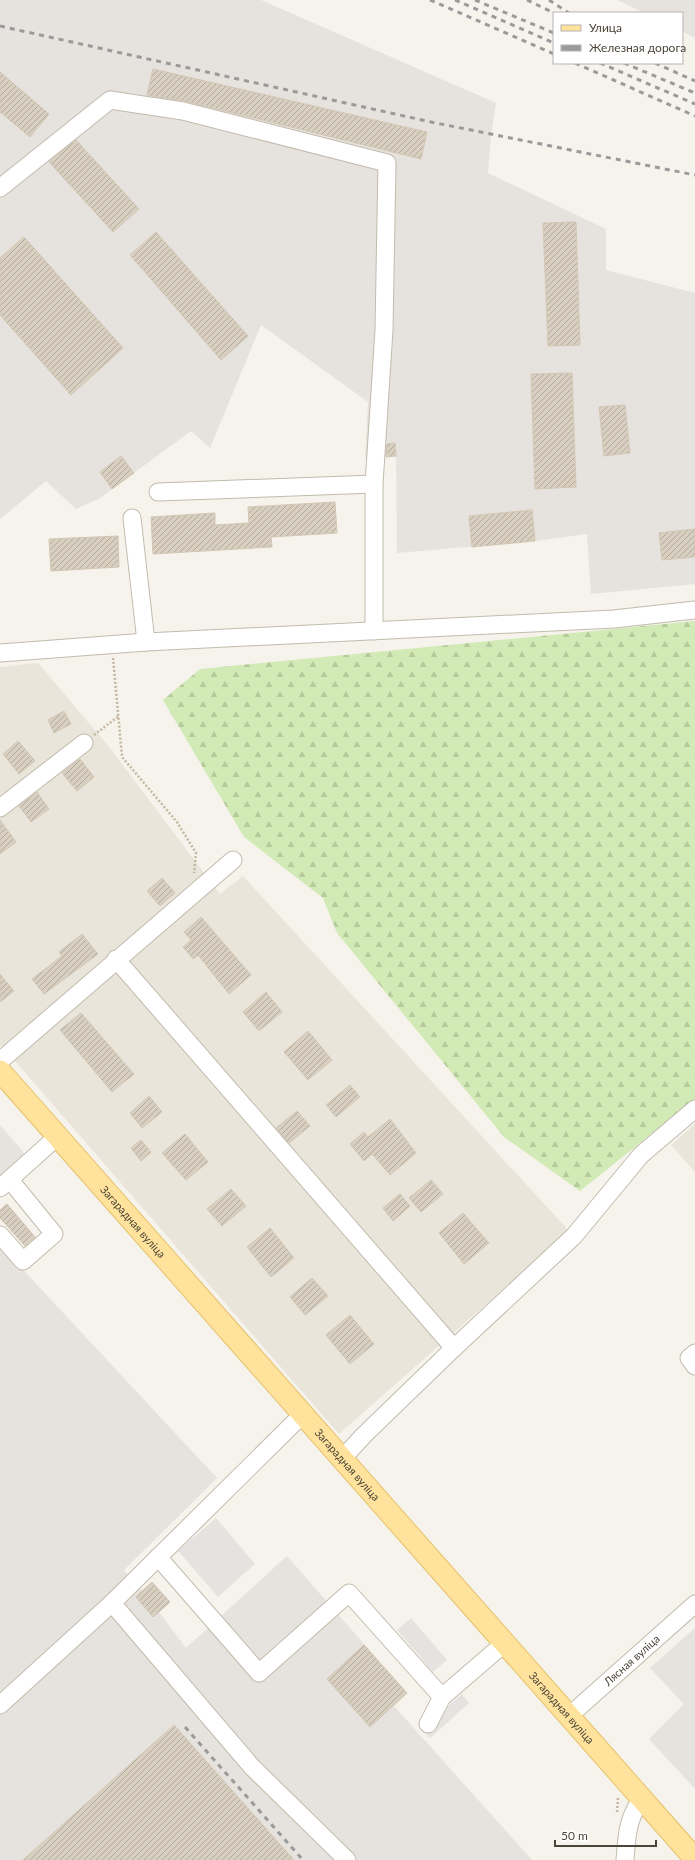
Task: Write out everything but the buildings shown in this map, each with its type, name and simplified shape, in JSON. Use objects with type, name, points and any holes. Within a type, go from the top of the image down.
[{"type":"main road","name":"Загарадная вуліца","points":[[0,1071],[342,1459],[506,1642],[641,1799],[695,1859]]},
{"type":"street","points":[[0,188],[110,100],[183,111],[387,163],[384,330],[374,484],[374,631]]},
{"type":"street","points":[[158,492],[374,484]]},
{"type":"street","points":[[132,518],[146,642]]},
{"type":"street","points":[[0,653],[112,646],[146,642],[614,619],[695,610]]},
{"type":"street","points":[[0,808],[84,743]]},
{"type":"street","points":[[0,1061],[116,959],[233,860]]},
{"type":"street","points":[[116,959],[454,1348]]},
{"type":"street","points":[[342,1459],[364,1435],[454,1348],[574,1236],[641,1155],[695,1109]]},
{"type":"street","points":[[0,1235],[23,1261],[54,1234],[5,1184],[58,1136]]},
{"type":"street","points":[[695,1353],[689,1358],[695,1366]]},
{"type":"street","points":[[0,1705],[112,1603],[303,1414]]},
{"type":"street","points":[[158,1557],[259,1673],[349,1593],[442,1697]]},
{"type":"street","points":[[112,1603],[252,1767],[347,1860]]},
{"type":"street","name":"Лясная вуліца","points":[[569,1716],[695,1604]]},
{"type":"street","points":[[428,1724],[442,1697],[506,1642]]},
{"type":"street","points":[[625,1860],[628,1827],[632,1812],[641,1799]]},
{"type":"path","points":[[112,646],[122,757],[177,822],[196,853],[188,897]]},
{"type":"path","points":[[84,743],[119,716]]},
{"type":"shaded area","points":[[0,0],[261,0],[496,103],[491,134],[488,173],[606,229],[606,270],[695,293],[695,584],[591,594],[587,534],[535,541],[397,553],[396,456],[365,458],[368,402],[261,325],[210,448],[191,431],[100,498],[76,509],[46,481],[0,519]]},
{"type":"shaded area","points":[[617,0],[695,0],[695,38],[683,32],[683,12],[642,12]]},
{"type":"shaded area","points":[[38,663],[110,748],[220,894],[243,876],[569,1231],[339,1434],[2,1046],[0,1046],[0,667]]},
{"type":"shaded area","points":[[695,1124],[695,1172],[671,1145]]},
{"type":"shaded area","points":[[0,1125],[25,1154],[0,1177]]},
{"type":"shaded area","points":[[0,1245],[217,1478],[124,1570],[142,1591],[152,1582],[170,1602],[159,1612],[186,1648],[287,1556],[407,1693],[394,1706],[532,1860],[0,1860]]},
{"type":"shaded area","points":[[216,1518],[255,1564],[218,1597],[178,1551]]},
{"type":"shaded area","points":[[411,1618],[447,1660],[433,1672],[397,1630]]},
{"type":"shaded area","points":[[695,1628],[695,1789],[649,1739],[684,1704],[650,1668]]},
{"type":"shaded area","points":[[462,1694],[469,1703],[430,1738],[422,1729]]},
{"type":"green space","points":[[695,621],[695,1099],[580,1191],[504,1137],[337,933],[323,898],[244,837],[163,700],[200,669]]},
{"type":"railway","points":[[430,0],[553,54]]},
{"type":"railway","points":[[455,0],[553,43]]},
{"type":"railway","points":[[475,0],[553,33]]},
{"type":"railway","points":[[527,0],[553,13]]},
{"type":"railway","points":[[549,0],[567,12]]},
{"type":"railway","points":[[0,26],[431,122],[695,175]]},
{"type":"railway","points":[[577,64],[695,116]]},
{"type":"railway","points":[[602,64],[695,104]]},
{"type":"railway","points":[[626,64],[695,93]]},
{"type":"railway","points":[[657,64],[695,81]]},
{"type":"railway","points":[[185,1727],[303,1860]]}]
